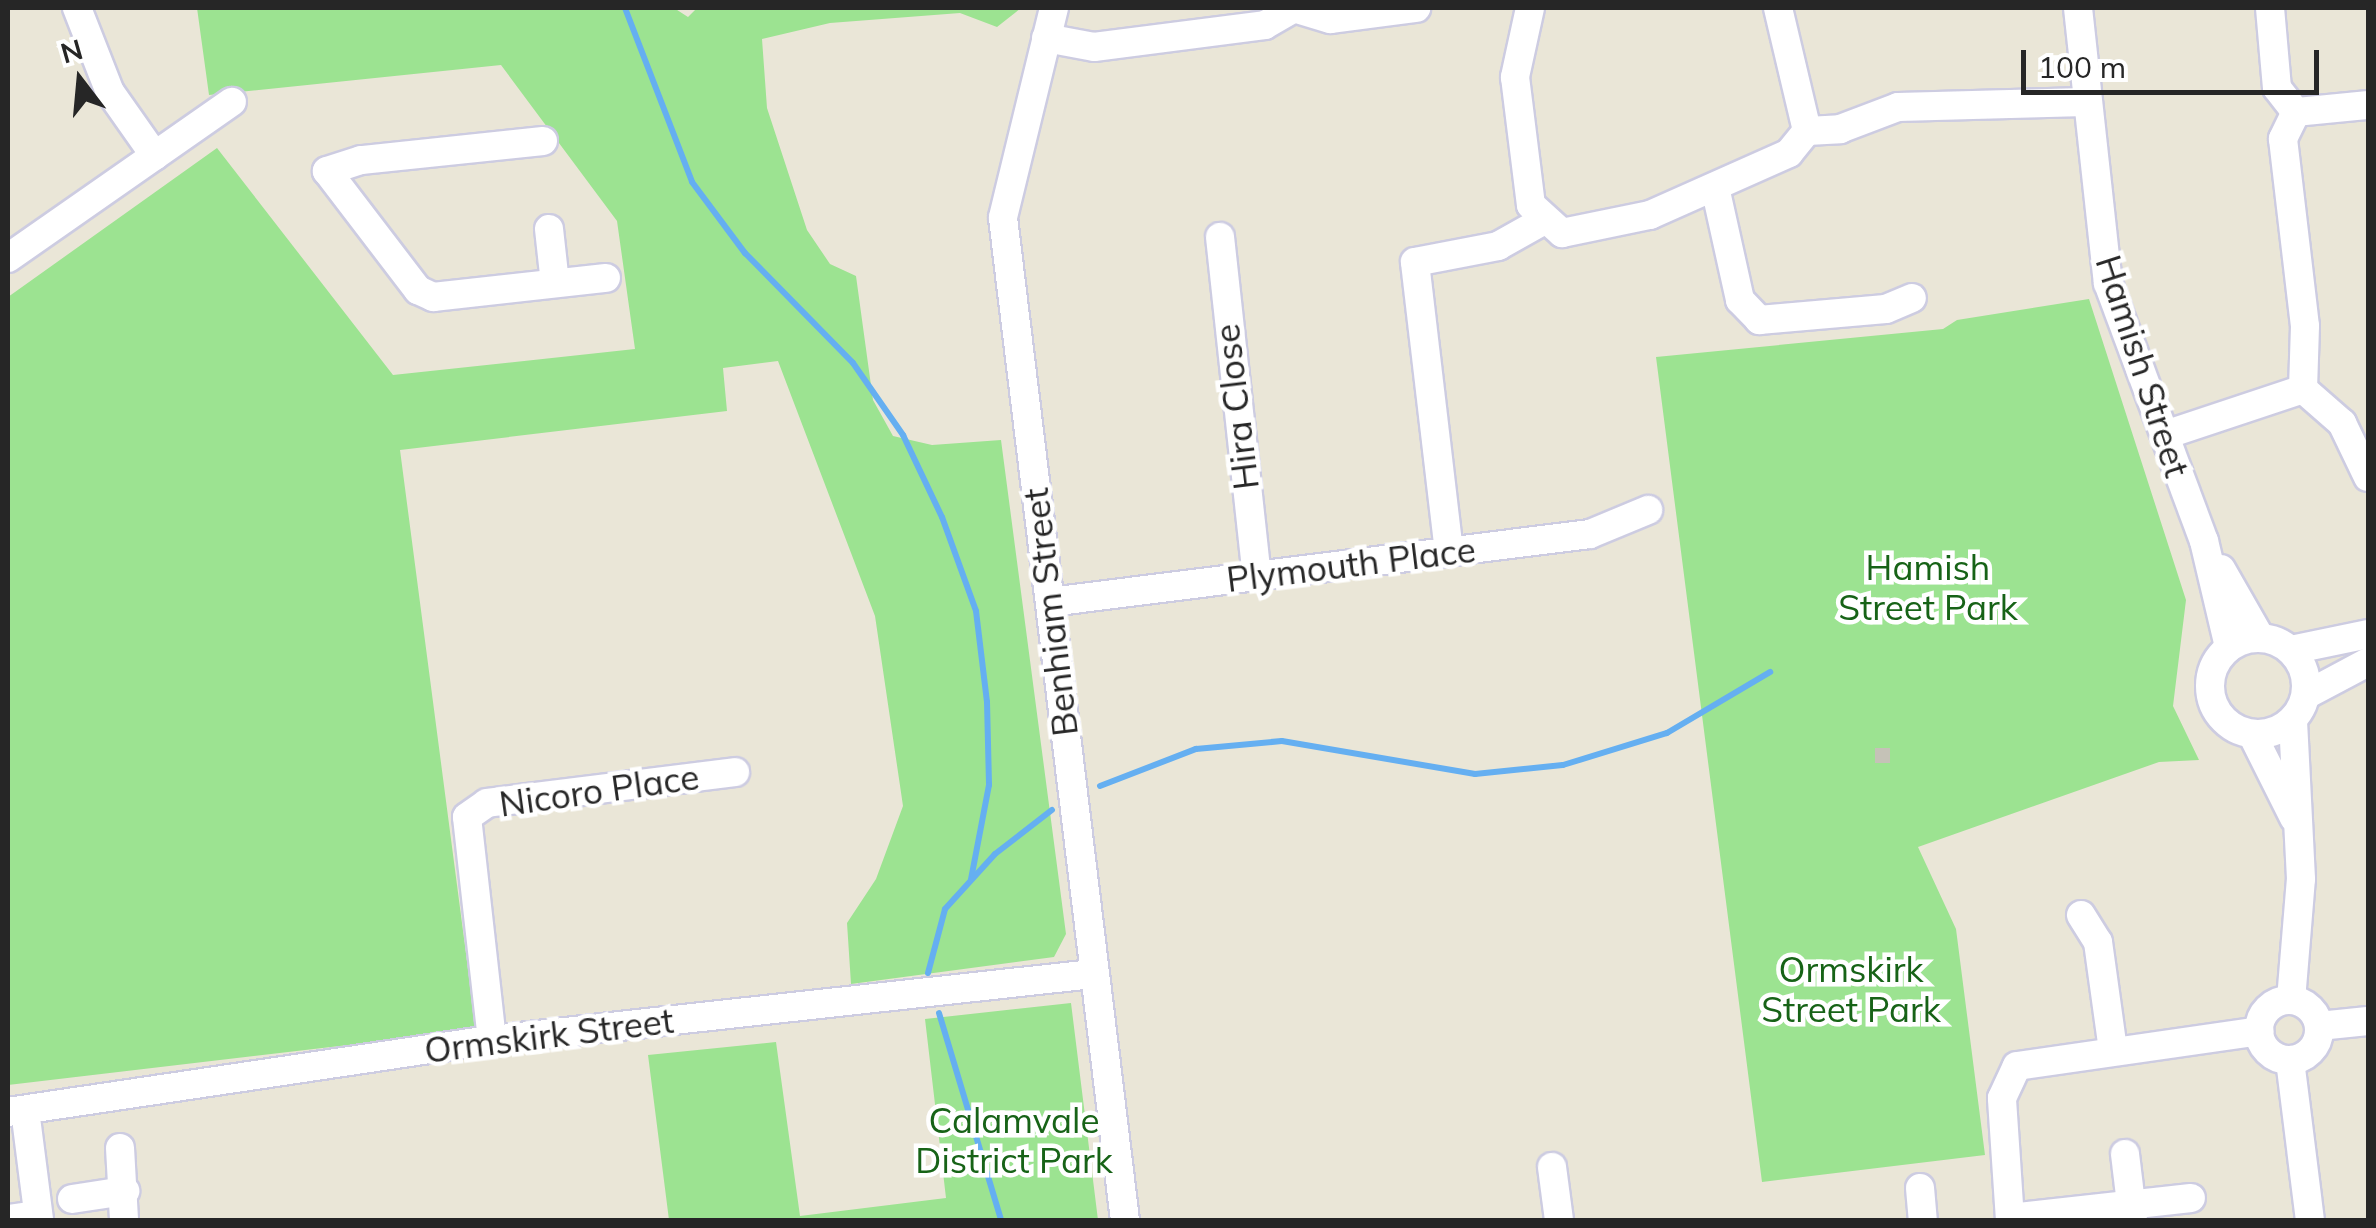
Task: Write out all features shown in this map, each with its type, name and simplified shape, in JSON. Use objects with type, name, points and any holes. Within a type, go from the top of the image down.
[{"type":"street","points":[[77,8],[110,92],[155,156]]},
{"type":"street","name":"Benhiam Street","points":[[1054,8],[1003,218],[1125,1220]]},
{"type":"street","points":[[1046,38],[1094,47],[1265,25],[1294,8],[1330,18],[1416,8]]},
{"type":"street","points":[[1778,8],[1808,131]]},
{"type":"street","name":"Hamish Street","points":[[2078,8],[2085,102],[2108,283],[2204,542],[2229,647]]},
{"type":"street","points":[[2270,8],[2277,88],[2296,112]]},
{"type":"street","points":[[1524,9],[1515,77],[1531,205],[1541,222],[1562,233],[1588,232],[1715,187],[1789,154],[1808,131],[1898,107],[2085,102]]},
{"type":"street","points":[[8,258],[232,102]]},
{"type":"street","points":[[2296,112],[2368,104]]},
{"type":"street","points":[[2296,112],[2283,139],[2305,326],[2302,390]]},
{"type":"street","points":[[543,141],[361,160],[327,171],[418,290],[433,298],[606,278]]},
{"type":"street","points":[[1715,187],[1740,300],[1759,320],[1886,309],[1912,298]]},
{"type":"street","points":[[1449,552],[1415,262],[1498,246],[1541,222]]},
{"type":"street","points":[[548,229],[555,283]]},
{"type":"street","name":"Hira Close","points":[[1220,237],[1257,576]]},
{"type":"street","points":[[2165,435],[2302,390]]},
{"type":"street","points":[[2302,390],[2342,423],[2368,477]]},
{"type":"street","name":"Plymouth Place","points":[[1050,602],[1590,534],[1648,510]]},
{"type":"street","name":"Hamish Street","points":[[2204,542],[2260,638]]},
{"type":"street","points":[[2298,829],[2252,734],[2223,720],[2210,690],[2229,647],[2260,638],[2291,650],[2368,634]]},
{"type":"street","points":[[2291,650],[2300,707],[2291,1000]]},
{"type":"street","points":[[2252,734],[2368,662]]},
{"type":"street","name":"Nicoro Place","points":[[492,1040],[467,817],[487,802],[735,772]]},
{"type":"street","points":[[2081,915],[2098,942],[2114,1050]]},
{"type":"street","name":"Ormskirk Street","points":[[16,1110],[492,1040],[1093,974]]},
{"type":"street","points":[[2291,1000],[2310,1008],[2319,1026],[2308,1053],[2290,1060],[2272,1055],[2258,1031],[2272,1005],[2291,1000]]},
{"type":"street","points":[[2319,1026],[2368,1021]]},
{"type":"street","points":[[2190,1198],[2132,1213],[2010,1219],[2008,1076],[2035,1060],[2258,1031]]},
{"type":"street","points":[[2290,1060],[2310,1220]]},
{"type":"street","points":[[8,1219],[38,1218],[16,1110]]},
{"type":"street","points":[[120,1148],[124,1220]]},
{"type":"street","points":[[2125,1154],[2132,1213]]},
{"type":"street","points":[[1552,1167],[1559,1220]]},
{"type":"street","points":[[1920,1188],[1924,1220]]},
{"type":"street","points":[[72,1199],[125,1191]]},
{"type":"green space","points":[[197,8],[674,8],[688,17],[697,8],[1021,8],[997,27],[960,13],[830,23],[762,39],[767,108],[807,230],[830,264],[856,276],[873,400],[893,436],[932,445],[1001,440],[1066,934],[1054,957],[851,984],[847,923],[876,879],[903,806],[875,616],[778,361],[723,368],[727,411],[400,450],[476,1030],[8,1085],[8,297],[217,148],[393,375],[635,349],[617,221],[501,65],[209,95]]},
{"type":"green space","name":"Hamish Street Park","points":[[2089,299],[2186,600],[2173,706],[2199,760],[2159,762],[1918,847],[1956,929],[1985,1155],[1762,1182],[1656,357],[1943,329],[1957,320]]},
{"type":"green space","name":"Calamvale District Park","points":[[1071,1003],[1098,1220],[669,1220],[648,1055],[776,1042],[800,1216],[946,1198],[925,1019]]},
{"type":"building","points":[[1875,748],[1890,748],[1890,763],[1875,763]]},
{"type":"waterway","points":[[625,8],[692,182],[745,253],[853,363],[903,435],[942,517],[976,611],[987,702],[989,785],[971,879]]},
{"type":"waterway","points":[[1100,786],[1196,749],[1282,741],[1475,774],[1563,765],[1667,733],[1770,672]]},
{"type":"waterway","points":[[928,973],[945,909],[995,854],[1052,810]]},
{"type":"waterway","points":[[939,1013],[1001,1220]]},
{"type":"park label","name":"Ormskirk Street Park","points":[[1851,989]]}]
